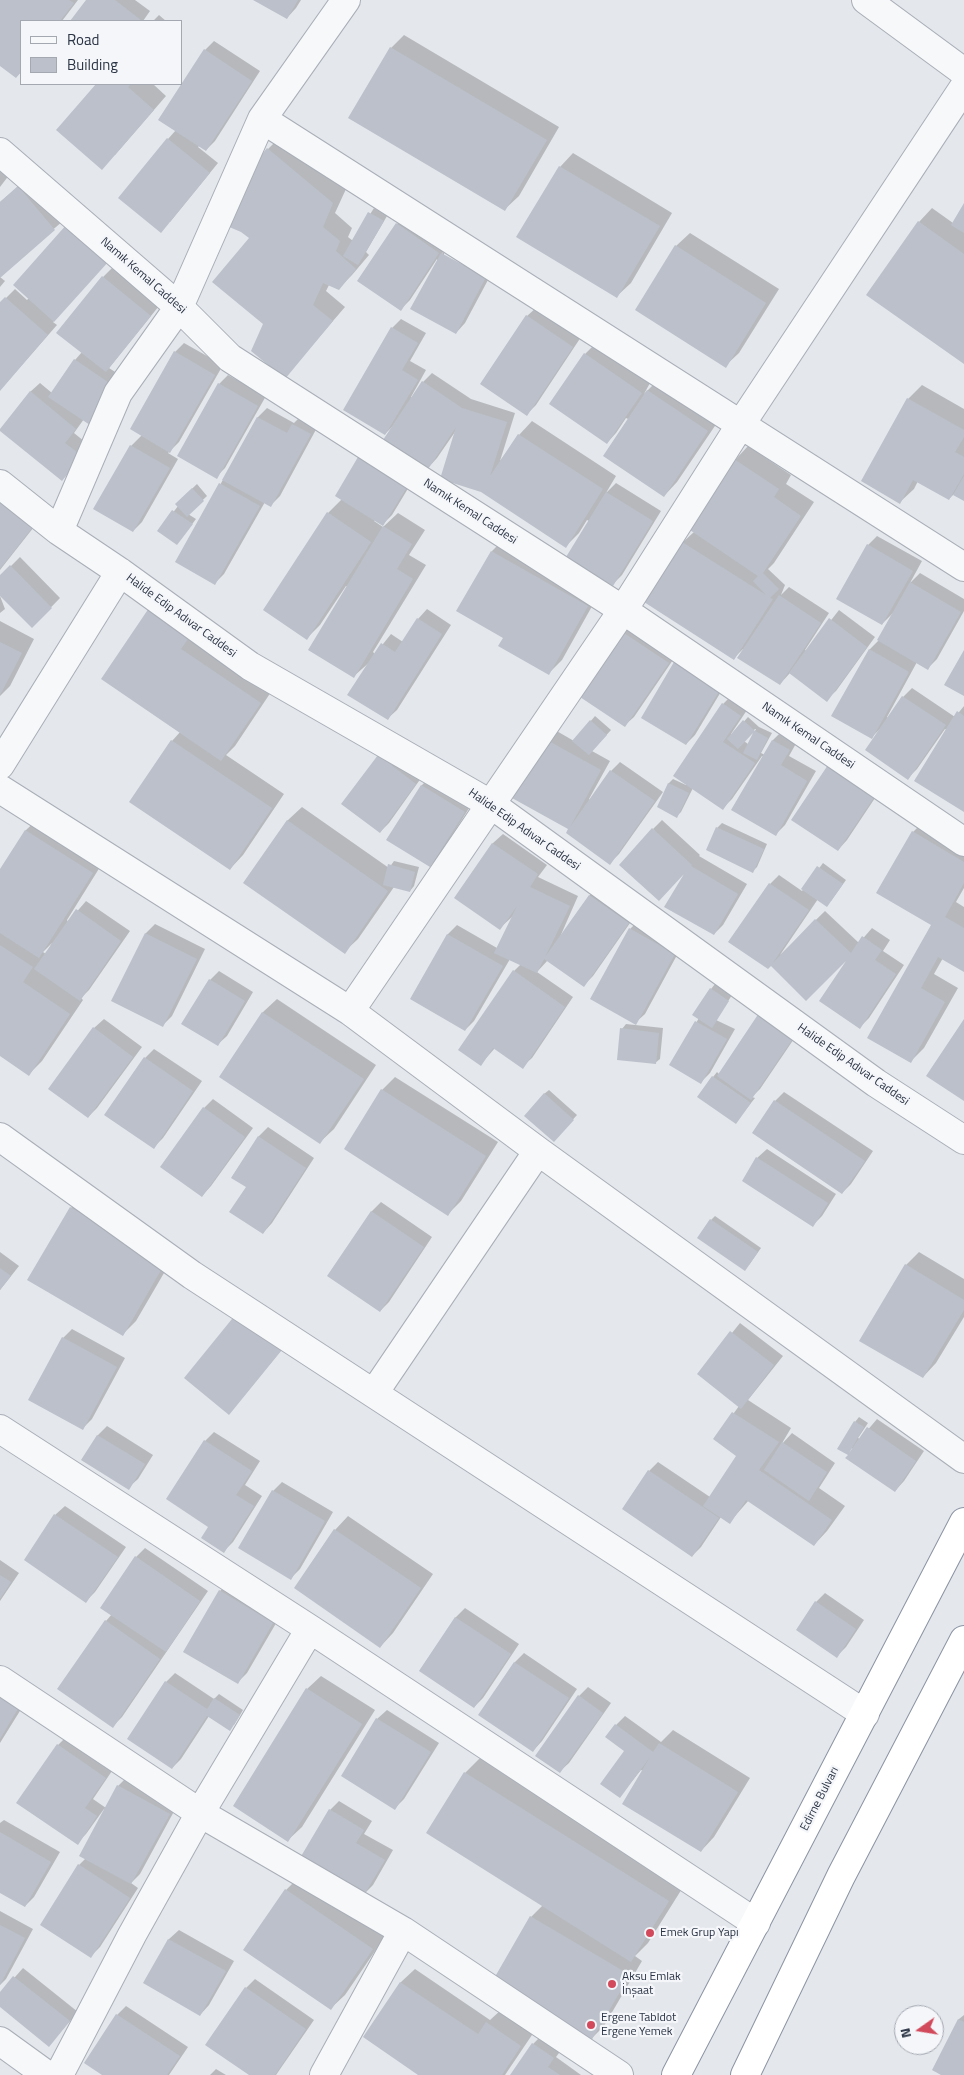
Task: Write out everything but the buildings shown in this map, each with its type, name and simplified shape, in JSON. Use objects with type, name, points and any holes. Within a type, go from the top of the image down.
[{"type":"highway","name":"Edirne Bulvarı","points":[[676,2075],[964,1522]]},
{"type":"highway","points":[[745,2075],[841,1876],[964,1640]]},
{"type":"street","points":[[59,531],[118,393],[179,307],[262,119],[346,0]]},
{"type":"street","points":[[866,0],[964,72]]},
{"type":"street","points":[[350,1011],[623,610],[741,424],[964,87]]},
{"type":"street","points":[[262,119],[964,567]]},
{"type":"street","name":"Namık Kemal Caddesi","points":[[0,152],[179,307],[230,358],[623,610],[964,842]]},
{"type":"street","name":"Halide Edip Adıvar Caddesi","points":[[0,484],[59,531],[120,572],[250,666],[492,805],[876,1083],[964,1140]]},
{"type":"street","points":[[0,765],[120,572]]},
{"type":"street","points":[[0,789],[350,1011],[538,1151],[964,1459]]},
{"type":"street","points":[[0,1138],[192,1275],[865,1714]]},
{"type":"street","points":[[374,1393],[538,1151]]},
{"type":"street","points":[[0,1429],[310,1629],[756,1923]]},
{"type":"street","points":[[59,2075],[132,1935],[200,1813],[310,1629]]},
{"type":"street","points":[[0,1680],[200,1813],[403,1931],[619,2075]]},
{"type":"street","points":[[324,2075],[403,1931]]},
{"type":"street","points":[[0,2041],[47,2075]]},
{"type":"place","name":"Emek Grup Yapı","points":[[650,1933]]},
{"type":"place","name":"Aksu Emlak İnşaat","points":[[612,1984]]},
{"type":"place","name":"Ergene Tabldot Ergene Yemek","points":[[591,2025]]}]
